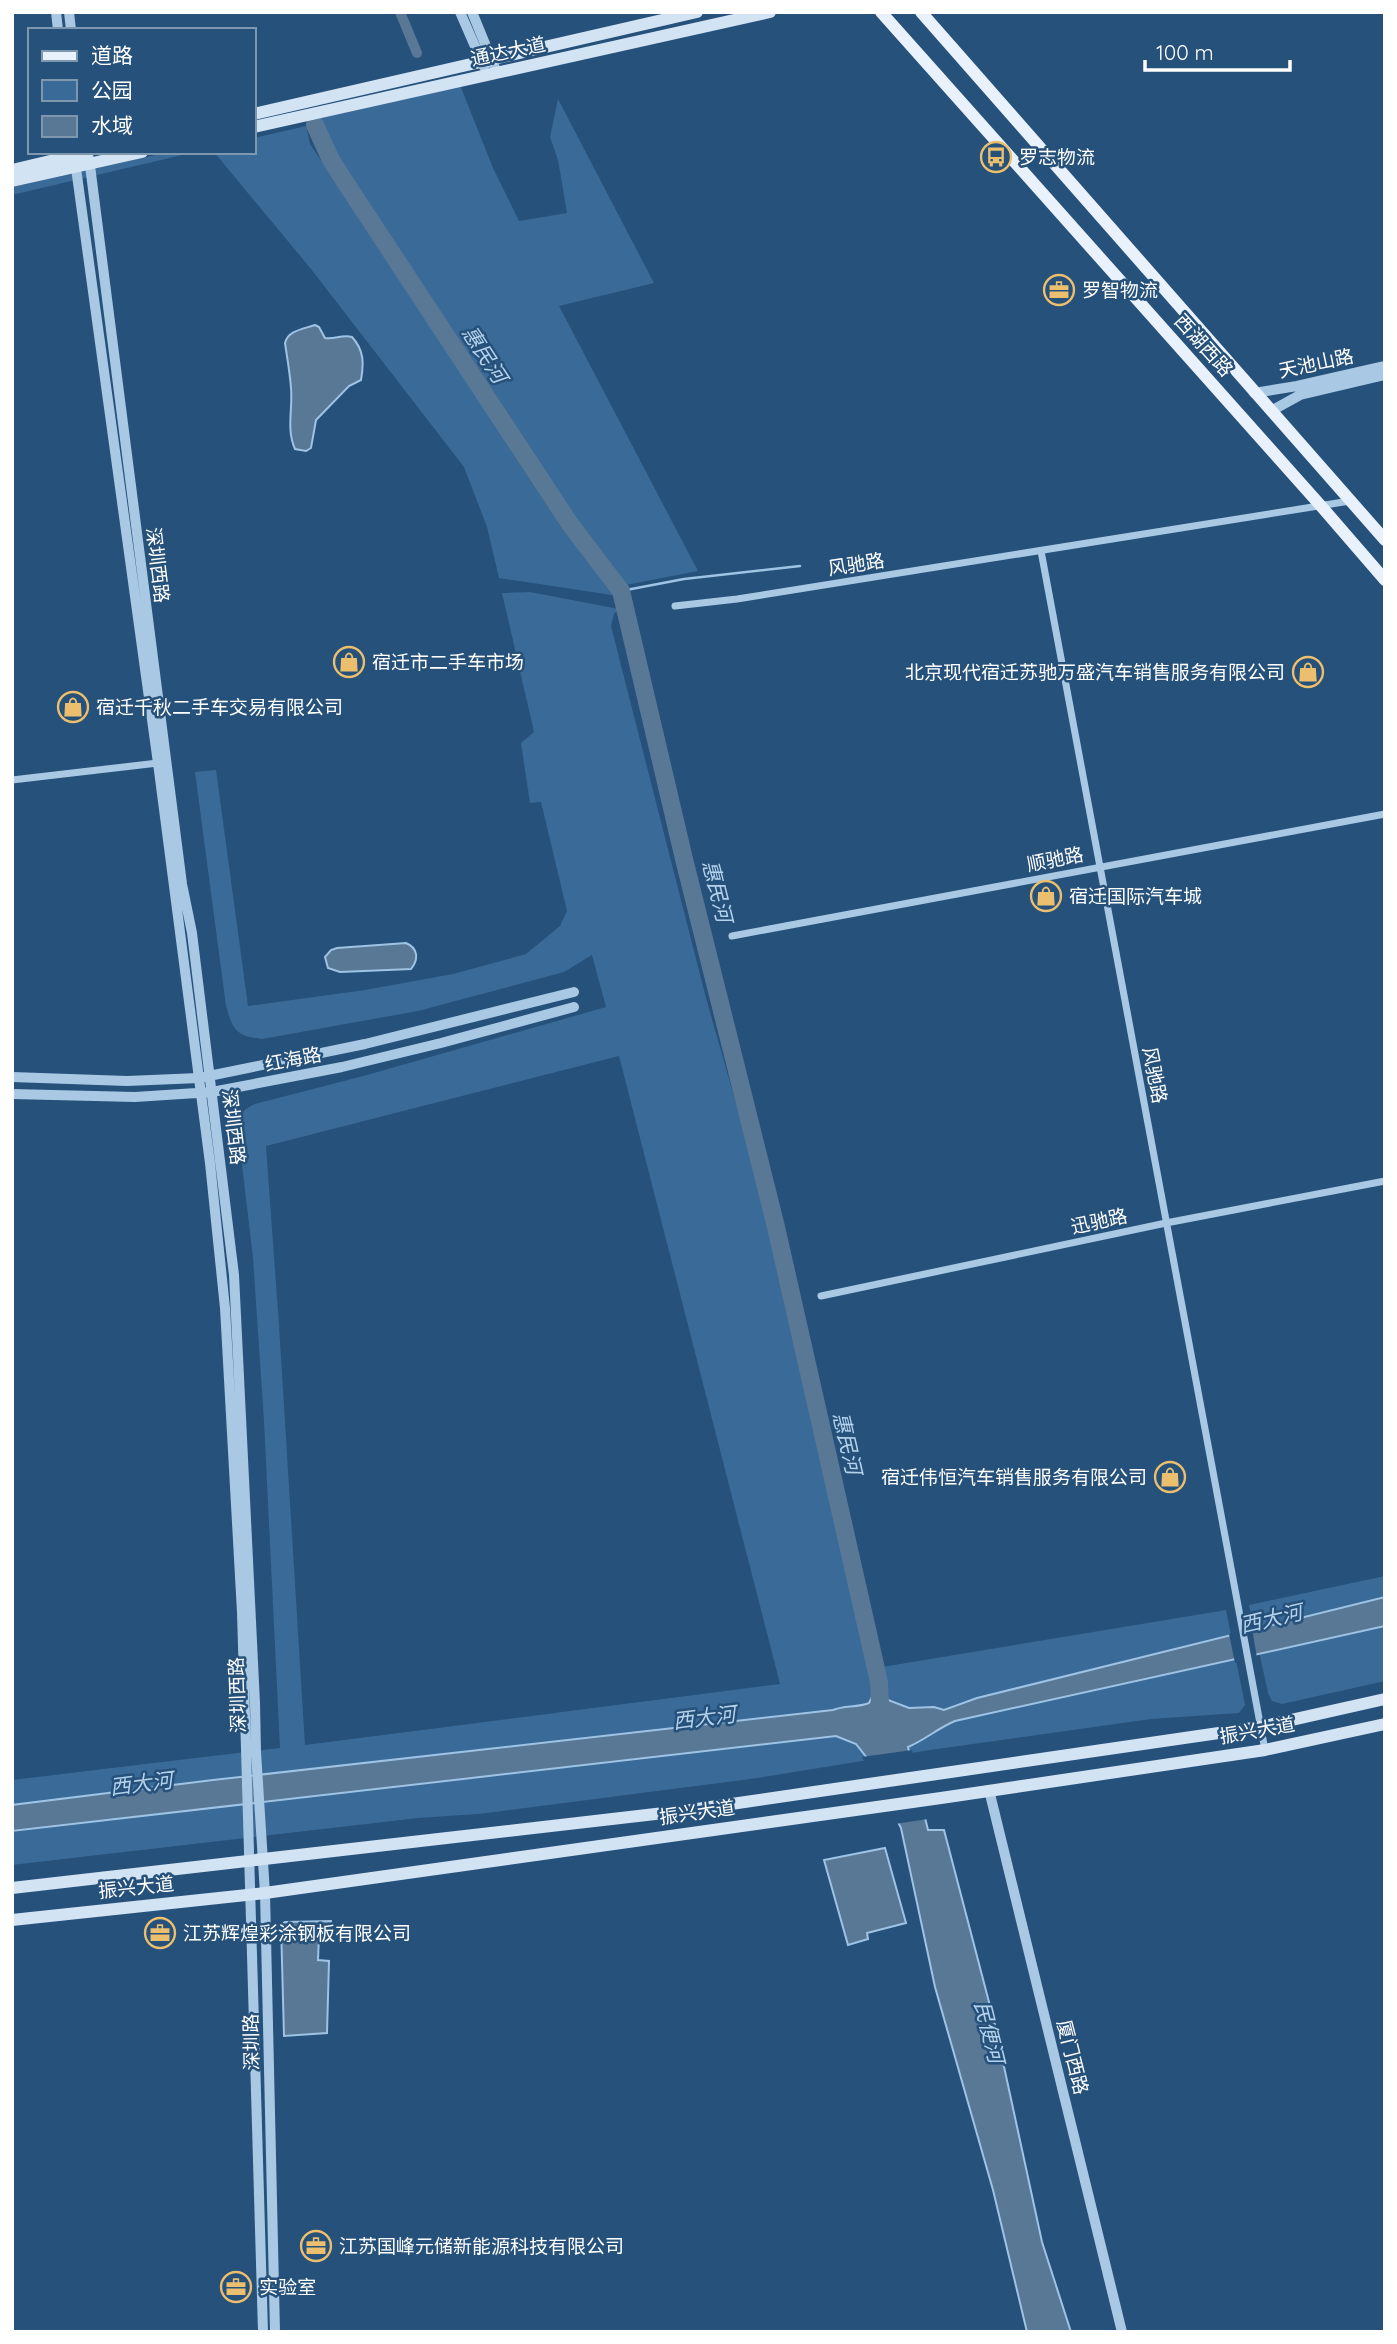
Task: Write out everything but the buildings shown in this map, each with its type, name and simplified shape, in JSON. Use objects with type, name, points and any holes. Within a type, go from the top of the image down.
[{"type":"main road","name":"通达大道","points":[[256,114],[697,12]]},
{"type":"main road","name":"通达大道","points":[[256,127],[770,12]]},
{"type":"main road","name":"西湖西路","points":[[881,12],[1385,580]]},
{"type":"main road","name":"西湖西路","points":[[921,12],[1385,540]]},
{"type":"main road","points":[[12,170],[106,154]]},
{"type":"main road","points":[[12,181],[74,158]]},
{"type":"main road","name":"振兴大道","points":[[12,1888],[690,1810],[1260,1727],[1385,1699]]},
{"type":"main road","name":"振兴大道","points":[[12,1920],[265,1893],[941,1798],[1265,1750],[1385,1724]]},
{"type":"street","points":[[460,12],[487,61]]},
{"type":"street","points":[[472,12],[492,74]]},
{"type":"street","name":"深圳西路","points":[[88,155],[181,884],[192,933],[204,1077]]},
{"type":"street","name":"深圳西路","points":[[74,158],[206,1093],[225,1308],[251,1754]]},
{"type":"street","name":"天池山路","points":[[1254,393],[1385,366]]},
{"type":"street","name":"天池山路","points":[[1271,411],[1300,395],[1385,375]]},
{"type":"street","name":"风驰路","points":[[675,607],[1350,501]]},
{"type":"street","name":"风驰路","points":[[1041,551],[1265,1750]]},
{"type":"street","points":[[12,780],[158,763]]},
{"type":"street","name":"顺驰路","points":[[732,936],[1385,814]]},
{"type":"street","name":"红海路","points":[[12,1077],[127,1081],[204,1077],[365,1044],[573,992]]},
{"type":"street","name":"红海路","points":[[12,1094],[135,1097],[206,1093],[342,1067],[575,1007]]},
{"type":"street","name":"迅驰路","points":[[821,1296],[1166,1223],[1385,1181]]},
{"type":"street","name":"深圳路","points":[[251,1754],[264,1860],[275,2332]]},
{"type":"street","name":"深圳路","points":[[251,1754],[249,1830],[263,2332]]},
{"type":"street","name":"厦门西路","points":[[989,1790],[1122,2332]]},
{"type":"green space","points":[[460,85],[493,168],[519,221],[567,213],[558,160],[550,137],[558,99],[654,283],[559,306],[698,571],[626,585],[619,583],[567,512],[348,177],[319,124],[320,117]]},
{"type":"green space","points":[[306,126],[310,144],[520,456],[618,596],[499,578],[487,527],[464,467],[311,269],[216,154],[256,154],[256,138]]},
{"type":"green space","points":[[160,154],[186,154],[12,195],[12,187]]},
{"type":"green space","points":[[530,592],[619,609],[614,614],[611,626],[706,998],[757,1177],[870,1669],[1226,1610],[1245,1705],[1239,1713],[1151,1719],[930,1750],[758,1778],[478,1814],[418,1818],[12,1865],[12,1780],[280,1748],[264,1421],[253,1258],[238,1131],[241,1114],[255,1104],[606,1007],[592,955],[564,972],[418,1011],[262,1039],[237,1031],[226,1006],[195,772],[216,770],[248,1006],[365,990],[453,974],[526,954],[560,926],[567,911],[541,802],[530,803],[521,743],[534,732],[502,593]],"holes":[[[619,1056],[780,1684],[305,1745],[266,1146]]]},
{"type":"green space","points":[[1385,1576],[1385,1681],[1282,1704],[1272,1701],[1249,1605]]},
{"type":"water","points":[[315,325],[325,338],[352,337],[361,352],[363,368],[361,380],[349,386],[316,420],[311,448],[306,451],[295,449],[292,441],[291,388],[285,343],[289,335]]},
{"type":"water","points":[[406,943],[416,954],[411,969],[340,972],[328,968],[325,957],[337,948]]},
{"type":"water","name":"民便河","points":[[1385,1597],[1385,1626],[955,1721],[908,1747],[928,1830],[944,1830],[995,2025],[1042,2242],[1071,2332],[1027,2332],[993,2190],[935,1987],[901,1828],[867,1758],[856,1744],[836,1736],[12,1831],[12,1805],[833,1710],[869,1703],[879,1682],[888,1700],[909,1708],[934,1707],[944,1710],[977,1698]]},
{"type":"water","points":[[885,1848],[906,1923],[867,1933],[868,1939],[848,1945],[824,1860]]},
{"type":"water","points":[[331,1921],[332,1930],[325,1931],[330,1932],[330,1941],[321,1941],[319,1935],[318,1960],[329,1961],[327,2033],[284,2036],[281,1925],[285,1922]]},
{"type":"pier","points":[[1252,1628],[1257,1658],[1235,1663],[1229,1634]]},
{"type":"pier","points":[[912,1750],[928,1819],[895,1824],[862,1757]]},
{"type":"waterway","points":[[400,12],[417,53]]},
{"type":"waterway","name":"惠民河","points":[[315,125],[330,158],[347,185],[570,524],[621,591],[684,859],[776,1227],[879,1682],[880,1704]]},
{"type":"waterway","points":[[621,591],[684,579],[800,566]]},
{"type":"place","name":"罗志物流","points":[[996,157]]},
{"type":"place","name":"罗智物流","points":[[1059,290]]},
{"type":"place","name":"宿迁市二手车市场","points":[[349,662]]},
{"type":"place","name":"北京现代宿迁苏驰万盛汽车销售服务有限公司","points":[[1308,672]]},
{"type":"place","name":"宿迁千秋二手车交易有限公司","points":[[73,707]]},
{"type":"place","name":"宿迁国际汽车城","points":[[1046,896]]},
{"type":"place","name":"宿迁伟恒汽车销售服务有限公司","points":[[1170,1477]]},
{"type":"place","name":"江苏辉煌彩涂钢板有限公司","points":[[160,1933]]},
{"type":"place","name":"江苏国峰元储新能源科技有限公司","points":[[316,2246]]},
{"type":"place","name":"实验室","points":[[236,2287]]},
{"type":"water label","name":"西大河","points":[[1271,1618]]},
{"type":"water label","name":"西大河","points":[[704,1717]]},
{"type":"water label","name":"西大河","points":[[141,1783]]}]
